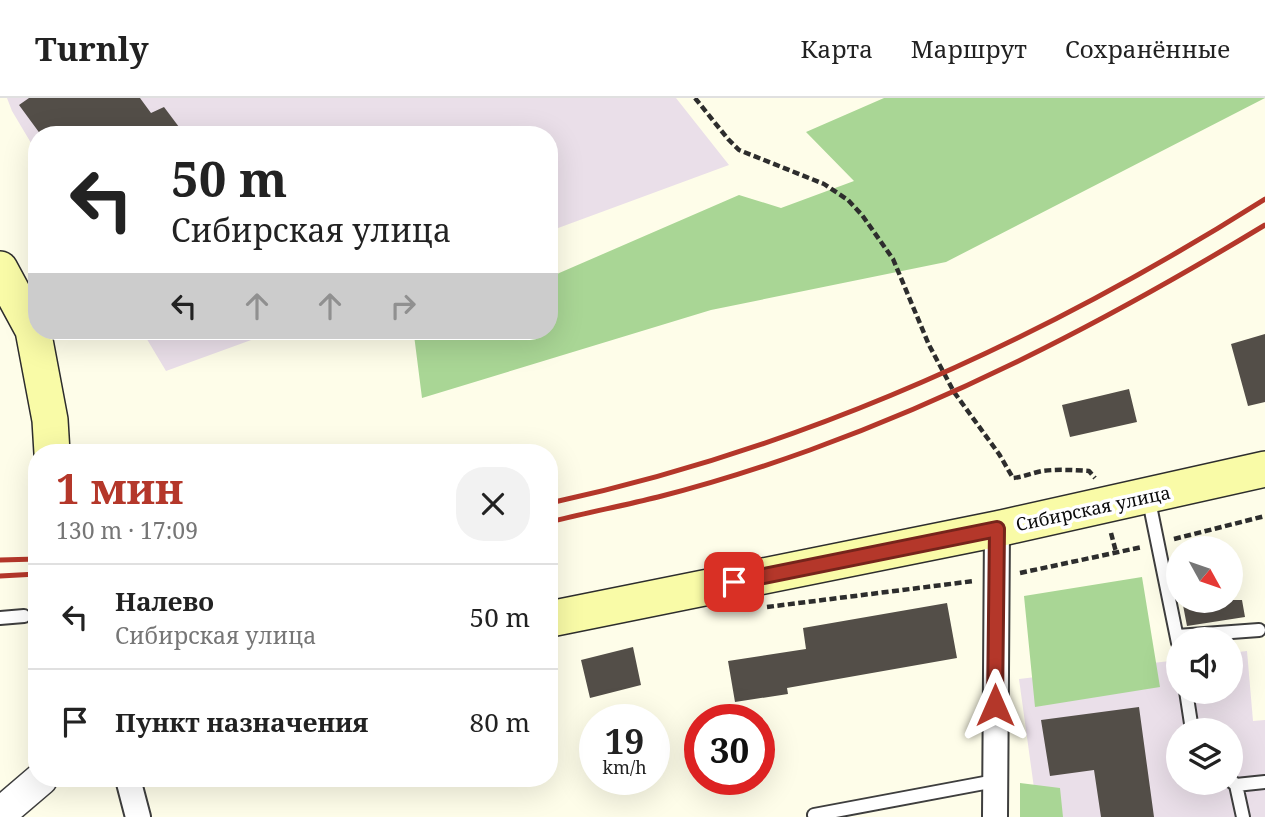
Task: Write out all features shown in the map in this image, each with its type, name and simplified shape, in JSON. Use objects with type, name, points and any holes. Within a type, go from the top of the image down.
[{"type":"main road","points":[[4,287],[28,323]]},
{"type":"main road","points":[[35,340],[50,419],[51,444]]},
{"type":"main road","name":"Сибирская улица","points":[[558,616],[997,529],[1265,470]]},
{"type":"street","points":[[995,817],[997,529]]},
{"type":"street","points":[[0,814],[32,787]]},
{"type":"street","points":[[130,787],[138,817]]},
{"type":"lane","points":[[1148,496],[1175,627]]},
{"type":"lane","points":[[0,618],[24,616]]},
{"type":"lane","points":[[1243,632],[1259,630]]},
{"type":"lane","points":[[814,815],[995,781]]},
{"type":"lane","points":[[1243,783],[1265,782]]},
{"type":"lane","points":[[1237,795],[1243,817]]},
{"type":"path","points":[[695,98],[739,150],[824,184],[848,200],[862,215],[893,259],[929,345],[954,392],[1013,478],[1039,471],[1089,471],[1094,475],[1116,552]]},
{"type":"path","points":[[762,608],[996,578],[1158,544],[1265,516]]},
{"type":"shaded area","points":[[7,98],[676,98],[729,165],[558,228],[558,126],[28,126],[28,138]]},
{"type":"shaded area","points":[[147,340],[251,340],[166,371]]},
{"type":"shaded area","points":[[1243,651],[1247,651],[1253,721],[1265,720],[1265,817],[1038,817],[1019,679],[1166,661],[1166,704],[1243,704]]},
{"type":"green space","points":[[884,98],[1265,98],[946,262],[711,310],[422,398],[415,340],[558,340],[558,274],[739,195],[781,208],[854,181],[806,132]]},
{"type":"green space","points":[[1142,577],[1160,687],[1035,707],[1024,596]]},
{"type":"green space","points":[[1020,783],[1060,788],[1063,817],[1020,817]]},
{"type":"building","points":[[29,98],[140,98],[151,113],[164,107],[178,126],[34,126],[19,105]]},
{"type":"building","points":[[1265,334],[1265,402],[1248,406],[1231,344]]},
{"type":"building","points":[[1129,389],[1137,422],[1070,437],[1062,405]]},
{"type":"building","points":[[947,603],[957,658],[787,688],[788,694],[735,702],[728,661],[806,649],[803,628]]},
{"type":"building","points":[[1243,606],[1245,617],[1187,626],[1184,613],[1243,613]]},
{"type":"building","points":[[633,647],[641,685],[590,698],[581,660]]},
{"type":"building","points":[[1139,707],[1154,817],[1101,817],[1094,770],[1050,776],[1041,720]]},
{"type":"railway","points":[[558,501],[645,480],[739,452],[830,420],[921,383],[1096,298],[1265,199]]},
{"type":"railway","points":[[558,520],[715,481],[791,457],[870,427],[1043,349],[1155,289],[1265,225]]},
{"type":"railway","points":[[0,560],[28,559]]},
{"type":"railway","points":[[0,576],[28,574]]},
{"type":"route","points":[[734,582],[997,529],[995,705]]}]
